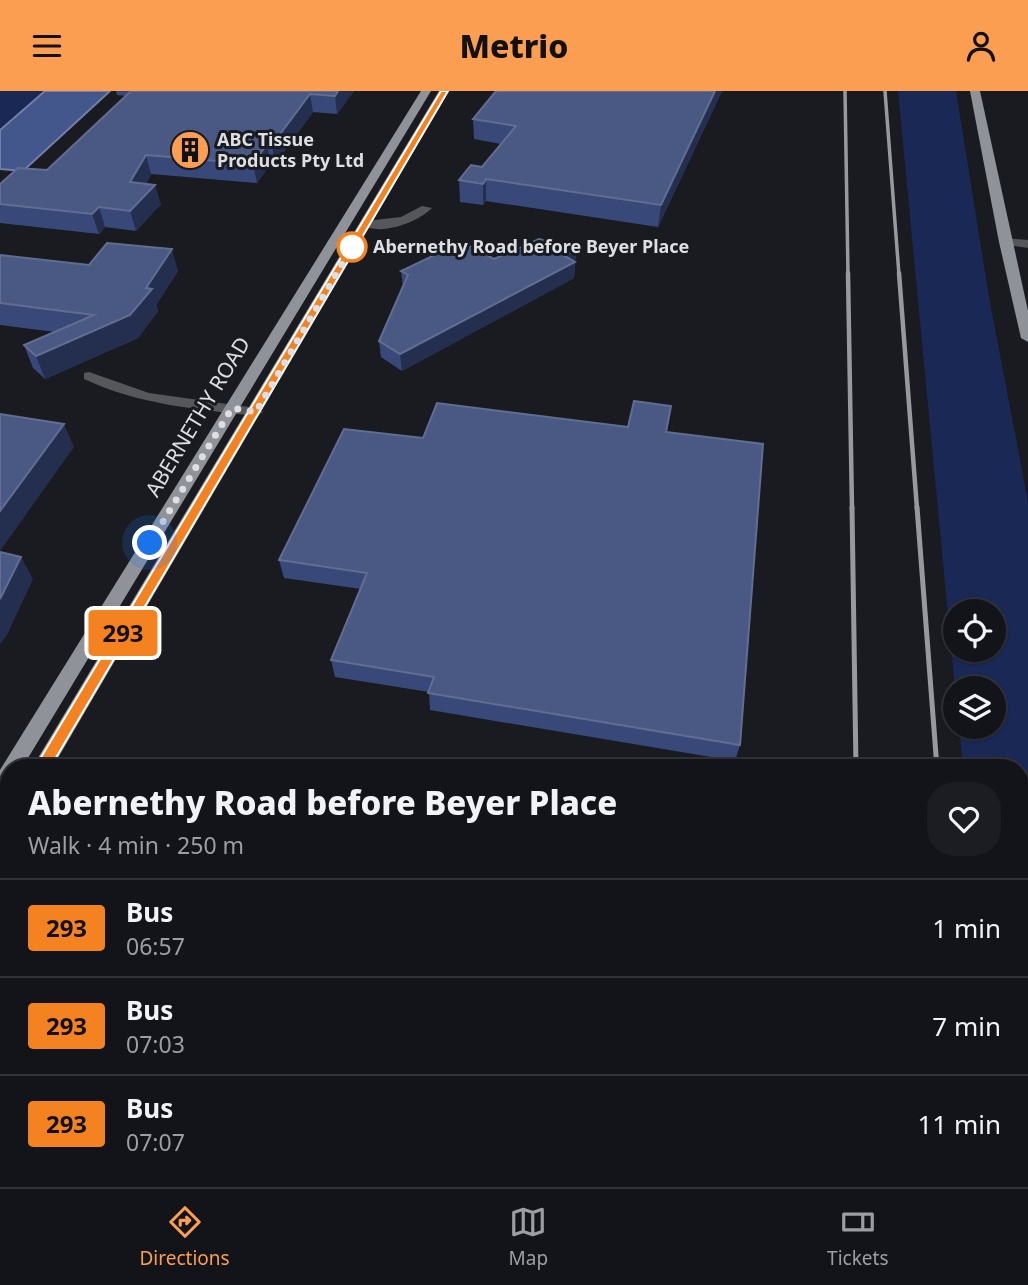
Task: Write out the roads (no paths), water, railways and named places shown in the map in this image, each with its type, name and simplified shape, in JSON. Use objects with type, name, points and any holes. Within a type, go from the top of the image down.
[{"type":"main road","name":"ABERNETHY ROAD","points":[[17,759],[426,91]]},
{"type":"main road","points":[[47,759],[256,412],[444,91]]},
{"type":"main road","points":[[975,91],[1005,242],[1028,338]]},
{"type":"main road","points":[[357,204],[377,206]]},
{"type":"street","points":[[366,224],[388,225],[404,221],[426,208]]},
{"type":"street","points":[[1005,242],[1028,244]]},
{"type":"street","points":[[89,376],[107,387],[159,399],[256,412]]},
{"type":"railway","points":[[845,91],[848,275]]},
{"type":"railway","points":[[885,91],[899,275]]},
{"type":"railway","points":[[848,273],[852,509]]},
{"type":"railway","points":[[899,273],[917,509]]},
{"type":"railway","points":[[852,507],[856,759]]},
{"type":"railway","points":[[917,507],[936,759]]},
{"type":"place","name":"ABC Tissue Products Pty Ltd","points":[[190,150]]},
{"type":"place","name":"Abernethy Road before Beyer Place","points":[[352,247]]}]
